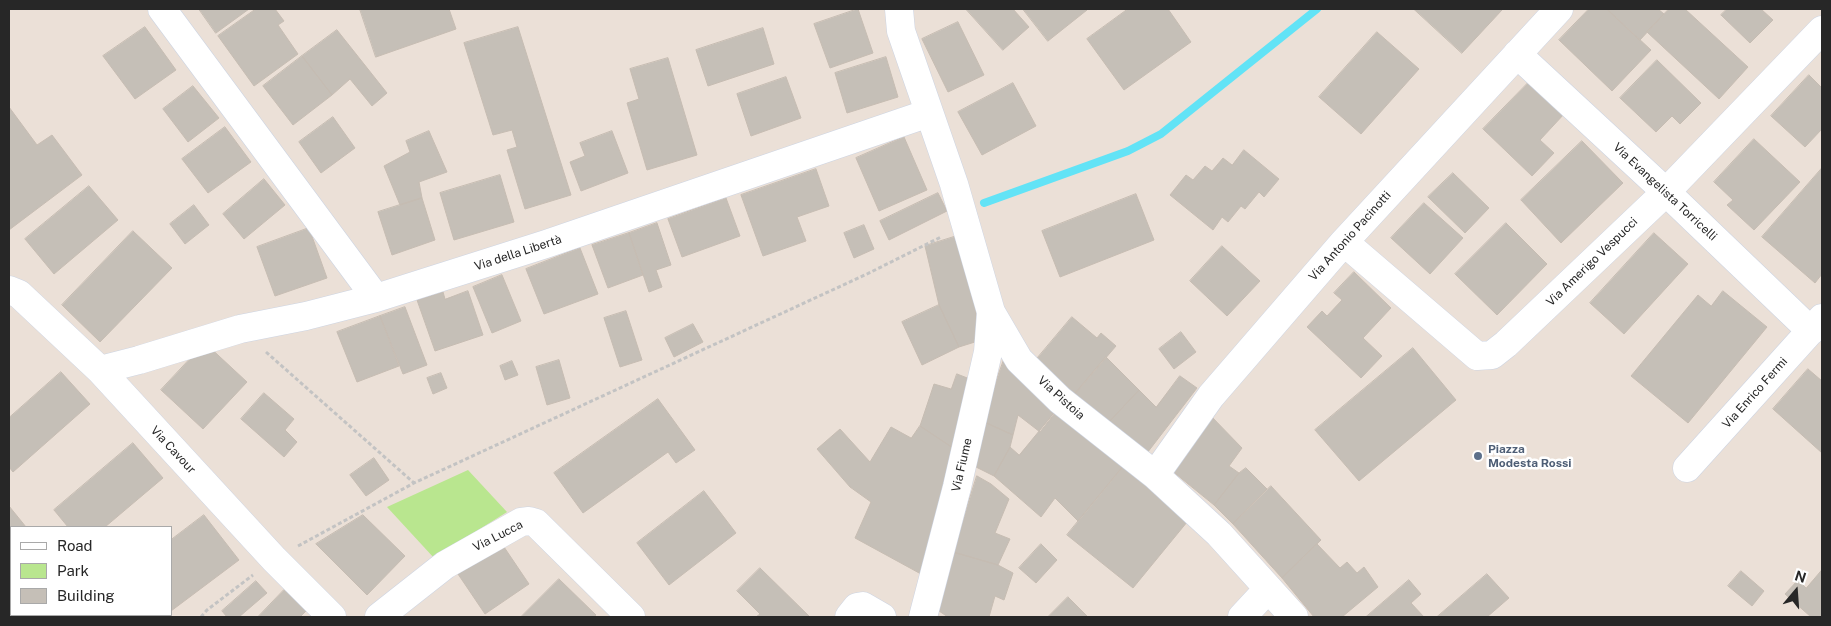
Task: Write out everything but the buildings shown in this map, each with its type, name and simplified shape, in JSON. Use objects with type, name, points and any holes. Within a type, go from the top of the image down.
[{"type":"street","points":[[162,9],[376,298]]},
{"type":"street","name":"Via Pistoia","points":[[899,9],[901,31],[967,224],[991,312],[1019,360],[1060,400],[1155,475],[1219,534],[1294,617]]},
{"type":"street","name":"Via Antonio Pacinotti","points":[[1155,475],[1211,396],[1344,242],[1559,9]]},
{"type":"street","name":"Via Amerigo Vespucci","points":[[1344,242],[1476,356],[1492,355],[1512,339],[1666,192],[1822,30]]},
{"type":"street","name":"Via Evangelista Torricelli","points":[[1517,54],[1666,192],[1817,324]]},
{"type":"street","name":"Via della Libertà","points":[[100,370],[140,360],[240,329],[306,316],[376,298],[556,241],[929,113]]},
{"type":"street","name":"Via Cavour","points":[[9,290],[19,294],[100,370],[274,559],[332,617]]},
{"type":"street","name":"Via Fiume","points":[[923,617],[957,487],[988,352],[991,312]]},
{"type":"street","name":"Via Enrico Fermi","points":[[1687,468],[1817,324]]},
{"type":"street","name":"Via Lucca","points":[[379,617],[445,565],[521,522],[528,521],[536,523],[631,617]]},
{"type":"street","points":[[1242,617],[1268,589]]},
{"type":"street","points":[[849,617],[857,607],[863,606],[882,617]]},
{"type":"path","points":[[201,617],[207,610],[274,559],[414,483],[867,274],[967,224]]},
{"type":"path","points":[[240,329],[414,483]]},
{"type":"green space","points":[[468,470],[507,512],[434,558],[387,507]]},
{"type":"waterway","points":[[984,203],[1128,151],[1161,134],[1317,9]]},
{"type":"place","name":"Piazza Modesta Rossi","points":[[1478,456]]}]
